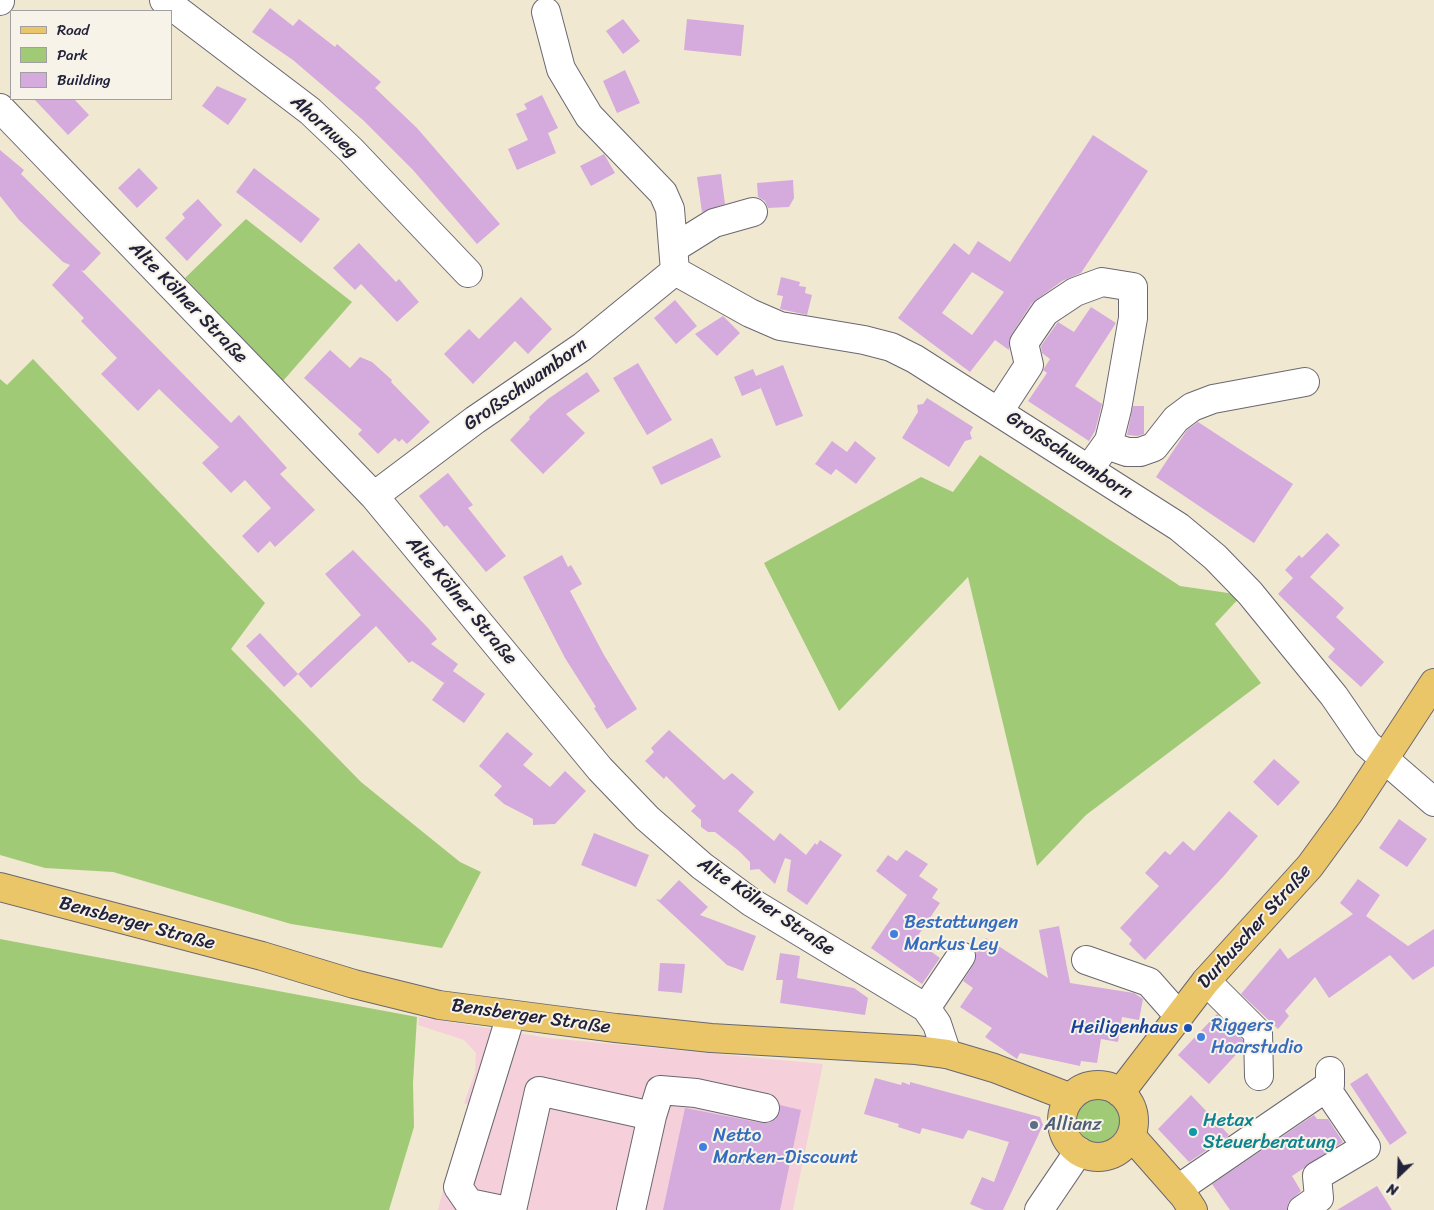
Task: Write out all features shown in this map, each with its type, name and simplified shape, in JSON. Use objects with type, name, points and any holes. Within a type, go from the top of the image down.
[{"type":"main road","name":"Durbuscher Straße","points":[[1120,1093],[1206,981],[1310,866],[1348,814],[1434,683]]},
{"type":"main road","name":"Bensberger Straße","points":[[0,887],[262,956],[354,984],[439,1005],[710,1038],[916,1050],[947,1054],[994,1068],[1069,1097]]},
{"type":"main road","points":[[1089,1085],[1112,1088],[1120,1093],[1129,1103],[1134,1114],[1135,1124],[1132,1137],[1122,1148],[1111,1155],[1088,1156],[1079,1152],[1064,1135],[1062,1125],[1061,1114],[1069,1097],[1075,1090],[1089,1085]]},
{"type":"main road","points":[[1132,1137],[1185,1198]]},
{"type":"street","name":"Ahornweg","points":[[164,0],[310,111],[351,150],[468,273]]},
{"type":"street","points":[[546,12],[561,69],[589,116],[663,193],[670,209],[675,260]]},
{"type":"street","name":"Alte Kölner Straße","points":[[0,108],[374,496],[600,769],[647,818],[702,866],[751,902],[926,1008],[937,1024],[947,1054]]},
{"type":"street","points":[[675,260],[714,223],[753,212]]},
{"type":"street","name":"Großschwamborn","points":[[374,496],[475,420],[582,347],[675,260],[750,313],[780,326],[891,347],[916,359],[1179,526],[1215,557],[1250,593],[1334,696],[1367,744],[1434,802]]},
{"type":"street","points":[[999,411],[1029,365],[1024,343],[1045,312],[1076,292],[1102,282],[1133,287],[1131,327],[1117,409],[1107,445],[1090,469]]},
{"type":"street","points":[[1107,445],[1127,452],[1140,452],[1154,447],[1176,419],[1199,404],[1213,398],[1305,382]]},
{"type":"street","points":[[926,1008],[962,956]]},
{"type":"street","points":[[1086,960],[1149,982],[1179,1016]]},
{"type":"street","points":[[1206,981],[1258,1033],[1260,1076]]},
{"type":"street","points":[[503,1210],[469,1203],[458,1187],[511,1015]]},
{"type":"street","points":[[1185,1198],[1330,1086],[1366,1148],[1317,1176],[1319,1198],[1302,1210]]},
{"type":"street","points":[[631,1210],[652,1116],[660,1090],[696,1093],[766,1108]]},
{"type":"street","points":[[512,1210],[539,1091],[652,1116]]},
{"type":"street","points":[[1039,1210],[1079,1152]]},
{"type":"shaded area","points":[[419,1017],[549,1038],[823,1064],[793,1210],[438,1210],[445,1182],[472,1106],[464,1103],[475,1073],[476,1053],[464,1040],[418,1025]]},
{"type":"green space","points":[[246,219],[352,302],[283,381],[185,278]]},
{"type":"green space","points":[[33,359],[265,603],[231,649],[361,782],[460,862],[481,872],[442,948],[291,924],[113,872],[45,868],[0,855],[0,379],[7,385]]},
{"type":"green space","points":[[980,455],[1180,586],[1242,595],[1215,624],[1261,683],[1086,815],[1037,866],[968,577],[839,711],[764,563],[921,477],[953,492]]},
{"type":"green space","points":[[0,939],[417,1017],[413,1083],[414,1127],[389,1210],[0,1210]]},
{"type":"green space","points":[[1095,1097],[1105,1097],[1119,1107],[1123,1120],[1119,1133],[1113,1139],[1105,1143],[1095,1143],[1081,1133],[1077,1125],[1077,1115],[1087,1101]]},
{"type":"building","points":[[270,8],[293,26],[299,19],[335,47],[337,44],[381,82],[375,88],[417,128],[500,224],[477,244],[413,170],[363,120],[293,60],[252,32]]},
{"type":"building","points":[[623,19],[640,41],[623,54],[606,31]]},
{"type":"building","points":[[687,19],[744,25],[741,56],[684,50]]},
{"type":"building","points":[[625,70],[640,103],[617,113],[603,81]]},
{"type":"building","points":[[217,86],[247,99],[228,125],[202,106]]},
{"type":"building","points":[[542,95],[558,128],[548,133],[556,153],[517,170],[508,149],[528,140],[516,114],[527,109],[524,104]]},
{"type":"building","points":[[35,100],[75,100],[89,115],[68,135]]},
{"type":"building","points":[[1093,135],[1148,171],[1081,273],[1062,281],[1032,303],[1011,335],[1009,350],[995,340],[970,372],[898,318],[954,243],[969,255],[978,241],[1010,262]],"holes":[[[972,272],[1004,292],[972,335],[942,313]]]},
{"type":"building","points":[[0,150],[24,170],[21,174],[101,253],[84,271],[81,270],[231,423],[239,415],[287,468],[280,474],[315,510],[275,547],[270,541],[258,553],[242,536],[271,508],[245,480],[231,493],[202,463],[219,447],[159,389],[138,411],[101,374],[117,358],[81,321],[84,318],[52,285],[70,265],[63,262],[19,220],[0,196]]},
{"type":"building","points":[[604,154],[615,173],[591,186],[580,166]]},
{"type":"building","points":[[139,168],[158,188],[137,208],[118,188]]},
{"type":"building","points":[[254,168],[320,219],[301,243],[236,192]]},
{"type":"building","points":[[721,174],[725,204],[702,212],[697,177]]},
{"type":"building","points":[[793,180],[794,198],[789,207],[768,208],[765,201],[758,197],[757,183]]},
{"type":"building","points":[[198,199],[222,225],[187,261],[165,238],[185,218],[182,214]]},
{"type":"building","points":[[359,243],[396,282],[399,279],[419,302],[397,322],[361,284],[355,290],[333,268]]},
{"type":"building","points":[[781,277],[800,282],[799,286],[806,287],[805,293],[812,295],[807,315],[780,309],[783,296],[777,295]]},
{"type":"building","points":[[521,297],[552,329],[528,354],[515,341],[473,384],[444,354],[469,329],[479,339]]},
{"type":"building","points":[[675,300],[697,326],[676,344],[654,318]]},
{"type":"building","points":[[1091,307],[1116,323],[1075,386],[1102,404],[1095,431],[1089,441],[1028,401],[1047,373],[1043,370],[1050,359],[1042,353],[1041,346],[1058,322],[1074,332]]},
{"type":"building","points":[[723,316],[740,333],[717,356],[695,334]]},
{"type":"building","points":[[330,350],[350,368],[360,357],[372,362],[392,380],[391,382],[430,422],[407,444],[402,439],[399,442],[395,438],[378,454],[358,434],[362,430],[304,378]]},
{"type":"building","points":[[638,363],[672,420],[647,435],[613,378]]},
{"type":"building","points":[[783,365],[803,416],[776,426],[756,376]]},
{"type":"building","points":[[753,369],[761,388],[742,396],[734,377]]},
{"type":"building","points":[[587,372],[600,391],[566,414],[585,433],[543,474],[510,440],[530,419],[529,417],[548,399]]},
{"type":"building","points":[[927,398],[973,427],[970,433],[972,439],[965,441],[949,467],[902,438],[918,412],[917,405],[923,404]]},
{"type":"building","points":[[1133,406],[1144,406],[1144,434],[1137,436],[1127,435]]},
{"type":"building","points":[[1198,422],[1293,484],[1254,543],[1156,477],[1187,430]]},
{"type":"building","points":[[712,438],[721,457],[661,485],[652,467]]},
{"type":"building","points":[[832,441],[847,452],[855,441],[876,458],[856,484],[836,469],[831,475],[815,464]]},
{"type":"building","points":[[448,473],[473,505],[468,508],[506,556],[486,572],[447,525],[444,527],[419,496]]},
{"type":"building","points":[[1327,533],[1340,545],[1310,577],[1344,608],[1336,617],[1384,662],[1361,687],[1328,657],[1335,649],[1278,594],[1293,578],[1285,570],[1299,555],[1302,558]]},
{"type":"building","points":[[353,550],[428,628],[437,639],[431,644],[458,664],[453,671],[485,694],[464,723],[432,700],[450,675],[444,683],[412,661],[409,663],[376,626],[311,688],[298,674],[361,615],[325,574]]},
{"type":"building","points":[[562,555],[568,567],[571,565],[582,584],[570,591],[604,655],[637,709],[607,729],[594,708],[596,707],[565,658],[523,577]]},
{"type":"building","points":[[260,633],[298,674],[284,687],[246,646]]},
{"type":"building","points":[[669,730],[724,780],[732,773],[754,792],[738,811],[774,841],[780,833],[806,855],[815,843],[817,845],[820,840],[842,855],[807,905],[787,891],[791,860],[785,858],[775,884],[759,869],[750,870],[750,862],[715,832],[708,832],[701,827],[701,820],[691,811],[696,806],[666,776],[664,779],[645,761],[654,752],[651,748]]},
{"type":"building","points":[[507,732],[533,754],[523,765],[550,787],[565,771],[586,791],[555,824],[533,825],[533,819],[504,804],[494,795],[502,786],[479,766]]},
{"type":"building","points":[[1274,759],[1300,782],[1278,806],[1253,782]]},
{"type":"building","points":[[1229,811],[1258,836],[1223,877],[1145,960],[1129,944],[1132,940],[1120,928],[1159,886],[1145,873],[1165,851],[1170,855],[1183,841],[1194,851]]},
{"type":"building","points":[[1399,819],[1427,839],[1407,867],[1379,848]]},
{"type":"building","points":[[594,833],[649,855],[636,887],[581,865]]},
{"type":"building","points":[[906,850],[928,864],[919,876],[938,889],[932,898],[940,903],[915,940],[940,958],[922,984],[871,948],[907,895],[876,871],[888,855],[897,861]]},
{"type":"building","points":[[1358,879],[1380,895],[1366,916],[1408,946],[1434,929],[1434,966],[1413,980],[1390,955],[1329,998],[1315,977],[1285,1011],[1289,1016],[1278,1029],[1241,994],[1280,948],[1288,959],[1353,914],[1340,903]]},
{"type":"building","points":[[679,880],[708,907],[700,915],[756,936],[743,971],[727,965],[656,899],[660,900]]},
{"type":"building","points":[[1059,926],[1070,983],[1134,993],[1143,999],[1139,1020],[1122,1017],[1118,1042],[1101,1039],[1097,1063],[1081,1061],[1080,1066],[1020,1053],[1017,1059],[985,1037],[992,1028],[960,1007],[973,988],[963,981],[974,964],[976,953],[986,938],[1048,978],[1039,930]]},
{"type":"building","points":[[780,953],[800,956],[797,978],[854,988],[868,998],[865,1015],[780,1003],[783,980],[776,980]]},
{"type":"building","points":[[660,963],[685,964],[682,993],[658,991]]},
{"type":"building","points":[[1217,1014],[1243,1040],[1243,1047],[1209,1084],[1178,1055]]},
{"type":"building","points":[[1367,1073],[1407,1133],[1390,1145],[1350,1084]]},
{"type":"building","points":[[875,1078],[901,1085],[902,1082],[910,1085],[910,1082],[1040,1117],[1043,1125],[1003,1210],[984,1210],[970,1204],[982,1177],[994,1182],[1009,1142],[968,1130],[963,1139],[922,1128],[920,1134],[898,1127],[899,1124],[864,1114]]},
{"type":"building","points":[[1191,1095],[1229,1135],[1189,1162],[1158,1129]]},
{"type":"building","points":[[780,1105],[801,1110],[780,1210],[663,1210],[685,1108],[769,1123],[776,1119],[780,1112]]},
{"type":"building","points":[[1314,1115],[1317,1119],[1328,1119],[1343,1142],[1292,1176],[1301,1191],[1288,1203],[1287,1210],[1230,1210],[1212,1184]]},
{"type":"building","points":[[1377,1186],[1392,1210],[1337,1210]]},
{"type":"place","name":"Bestattungen Markus Ley","points":[[894,934]]},
{"type":"place","name":"Heiligenhaus","points":[[1188,1028]]},
{"type":"place","name":"Riggers Haarstudio","points":[[1201,1037]]},
{"type":"place","name":"Allianz","points":[[1034,1125]]},
{"type":"place","name":"Hetax Steuerberatung","points":[[1193,1132]]},
{"type":"place","name":"Netto Marken-Discount","points":[[703,1147]]}]
